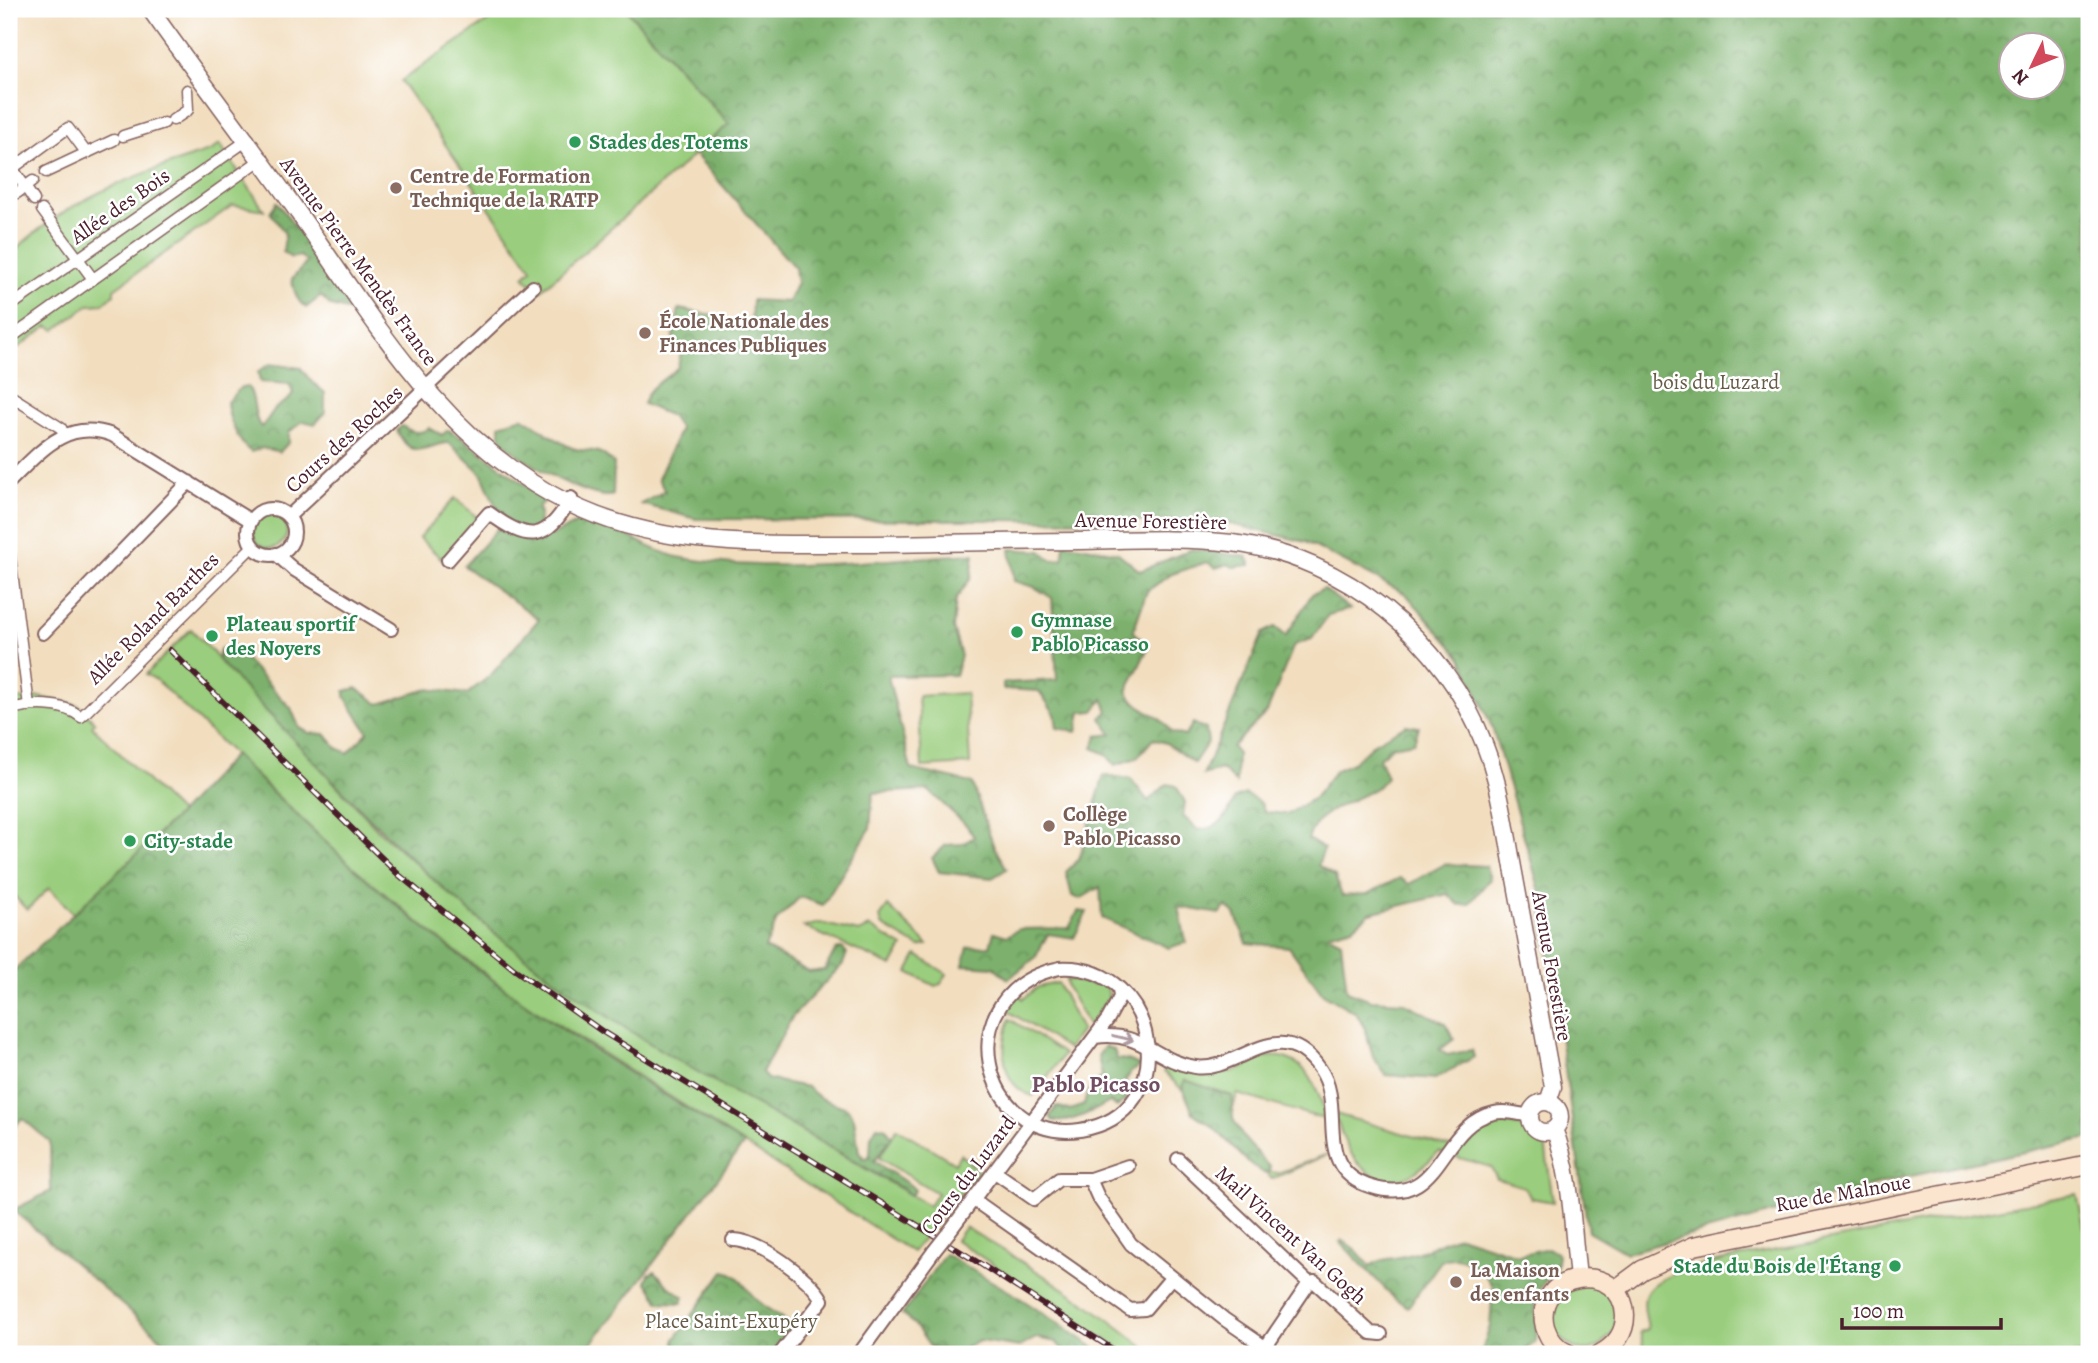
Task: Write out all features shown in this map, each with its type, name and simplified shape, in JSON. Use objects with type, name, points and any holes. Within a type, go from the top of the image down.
[{"type":"main road","name":"Rue de Malnoue","points":[[1615,1290],[1642,1270],[1694,1246],[2089,1165]]},
{"type":"main road","points":[[1569,1354],[1548,1349],[1544,1321],[1549,1297],[1566,1280],[1578,1277],[1599,1279],[1615,1290],[1625,1313],[1624,1325],[1612,1346],[1600,1354]]},
{"type":"street","name":"Avenue Pierre Mendès France","points":[[150,9],[249,139],[428,386],[500,452],[570,500],[639,528],[660,533]]},
{"type":"street","name":"Avenue Pierre Mendès France","points":[[163,9],[249,139]]},
{"type":"street","points":[[46,172],[85,151],[169,122],[188,110],[187,90]]},
{"type":"street","points":[[34,200],[29,183],[10,167],[68,128],[85,151]]},
{"type":"street","name":"Allée des Bois","points":[[9,307],[249,139]]},
{"type":"street","points":[[9,339],[263,158]]},
{"type":"street","points":[[16,193],[29,183]]},
{"type":"street","points":[[42,210],[93,279]]},
{"type":"street","name":"Cours des Roches","points":[[288,517],[533,287]]},
{"type":"street","points":[[9,395],[61,428],[64,434]]},
{"type":"street","points":[[9,482],[55,439],[64,434],[94,430],[113,435],[251,521],[248,536],[253,546],[262,553],[276,554],[293,569],[391,629]]},
{"type":"street","points":[[43,633],[189,482]]},
{"type":"street","points":[[447,560],[489,513],[508,527],[532,535],[552,528],[570,500]]},
{"type":"street","name":"Cours des Roches","points":[[251,521],[268,509],[276,509],[288,517],[292,523],[293,539],[289,546],[276,554]]},
{"type":"street","name":"Avenue Forestière","points":[[660,533],[730,544],[1203,540],[1237,544],[1285,555],[1347,583],[1400,622],[1432,654],[1465,702],[1487,750],[1504,818],[1553,1087],[1548,1102]]},
{"type":"street","name":"Allée Roland Barthes","points":[[29,706],[57,707],[81,717],[253,546]]},
{"type":"street","points":[[9,548],[29,706],[9,710]]},
{"type":"street","points":[[1060,968],[1104,976],[1119,989],[1141,1019],[1150,1047],[1144,1080],[1137,1094],[1116,1115],[1077,1130],[1049,1128],[1033,1121],[1007,1101],[991,1073],[988,1047],[998,1009],[1021,984],[1033,976],[1060,968]]},
{"type":"street","name":"Cours du Luzard","points":[[859,1354],[1108,1020],[1120,997],[1119,989]]},
{"type":"street","points":[[1108,1020],[1125,1010],[1141,1019]]},
{"type":"street","points":[[1095,1037],[1122,1035],[1178,1062],[1207,1069],[1264,1045],[1286,1046],[1306,1055],[1319,1067],[1329,1084],[1331,1140],[1339,1161],[1356,1179],[1381,1189],[1405,1188],[1426,1179],[1439,1166],[1460,1131],[1476,1119],[1505,1112],[1531,1116]]},
{"type":"street","points":[[1554,1129],[1545,1131],[1536,1128],[1531,1116],[1534,1107],[1548,1102],[1556,1107],[1560,1116],[1554,1129],[1561,1148],[1578,1277]]},
{"type":"street","name":"Mail Vincent Van Gogh","points":[[1178,1159],[1309,1283],[1315,1282],[1371,1333],[1381,1335]]},
{"type":"street","points":[[995,1172],[1034,1199],[1059,1179],[1090,1180],[1128,1166]]},
{"type":"street","points":[[1090,1180],[1124,1237],[1267,1352],[1309,1283]]},
{"type":"street","points":[[974,1200],[1129,1310],[1145,1309],[1172,1277]]},
{"type":"street","points":[[733,1240],[747,1240],[760,1246],[817,1290],[822,1300],[780,1354]]},
{"type":"green space","name":"Stades des Totems","points":[[505,9],[626,9],[729,124],[538,293],[524,276],[532,269],[401,81]]},
{"type":"green space","name":"bois du Luzard","points":[[626,9],[2089,9],[2089,1138],[1897,1179],[1626,1253],[1588,1231],[1539,888],[1492,727],[1461,657],[1406,594],[1306,542],[1218,521],[696,519],[641,504],[665,491],[658,479],[680,429],[671,416],[643,404],[649,391],[678,367],[681,352],[673,337],[679,309],[717,316],[743,331],[751,325],[752,300],[788,302],[797,283],[795,268],[694,153],[729,124]]},
{"type":"green space","points":[[220,144],[264,210],[233,205],[114,289],[114,294],[103,304],[89,305],[55,330],[48,326],[9,354],[9,256],[32,235],[79,203],[130,179],[212,150]]},
{"type":"green space","points":[[277,202],[358,313],[331,306],[321,296],[306,308],[300,302],[292,279],[307,262],[300,256],[291,258],[283,252],[285,234],[270,212]]},
{"type":"green space","points":[[270,364],[301,368],[325,393],[325,413],[315,424],[303,421],[289,432],[289,442],[280,452],[262,448],[251,452],[234,430],[227,402],[241,387],[248,387],[261,427],[293,393],[289,384],[260,382],[258,372]]},
{"type":"green space","points":[[522,417],[570,447],[596,451],[607,457],[614,464],[613,495],[603,496],[571,485],[534,466],[506,445],[500,436],[500,425]]},
{"type":"green space","points":[[402,426],[416,432],[429,428],[442,435],[448,430],[454,433],[544,499],[544,503],[539,505],[540,515],[534,540],[553,535],[583,520],[607,526],[666,554],[714,562],[751,565],[826,564],[974,554],[971,578],[956,599],[953,628],[961,656],[955,675],[888,676],[911,769],[972,783],[994,847],[1007,869],[992,878],[939,872],[932,858],[946,845],[962,844],[974,837],[967,826],[928,790],[873,793],[870,829],[823,905],[800,897],[777,920],[765,948],[809,972],[824,970],[836,950],[842,948],[847,953],[843,964],[793,1016],[762,1072],[767,1079],[807,1087],[820,1098],[847,1108],[854,1118],[859,1152],[865,1159],[870,1155],[871,1136],[877,1126],[886,1128],[892,1137],[874,1161],[910,1185],[915,1190],[911,1195],[649,1043],[606,1016],[516,951],[426,873],[384,832],[218,660],[220,649],[232,645],[291,708],[299,727],[309,733],[325,734],[337,748],[348,753],[368,732],[345,697],[345,691],[357,688],[379,704],[428,689],[467,694],[491,675],[539,619],[464,566],[498,528],[505,533],[507,531],[481,473],[449,443],[422,449],[409,447],[397,430]]},
{"type":"green space","points":[[455,498],[478,518],[442,559],[419,538]]},
{"type":"green space","points":[[270,514],[282,519],[287,531],[282,543],[270,548],[258,543],[253,531],[258,519]]},
{"type":"green space","points":[[1064,543],[1118,553],[1140,571],[1192,549],[1247,557],[1251,565],[1233,567],[1228,564],[1216,568],[1207,562],[1172,574],[1147,591],[1133,632],[1149,646],[1127,691],[1171,732],[1185,736],[1193,723],[1206,729],[1208,742],[1194,763],[1166,743],[1153,739],[1137,758],[1115,765],[1106,754],[1093,748],[1097,736],[1112,734],[1101,718],[1108,711],[1103,699],[1094,711],[1081,712],[1077,732],[1057,728],[1055,714],[1039,691],[1003,689],[1003,683],[1057,680],[1052,598],[1034,587],[1014,581],[1010,549],[1041,551],[1052,560],[1063,559]]},
{"type":"green space","points":[[1324,589],[1350,609],[1328,615],[1312,639],[1294,645],[1267,712],[1232,747],[1237,753],[1236,783],[1222,769],[1203,775],[1263,633],[1275,627],[1286,636],[1312,594]]},
{"type":"green space","points":[[191,629],[381,833],[495,934],[639,1036],[929,1206],[937,1193],[879,1158],[897,1128],[955,1163],[960,1154],[979,1171],[912,1252],[520,1000],[430,932],[340,856],[156,680],[146,674]]},
{"type":"green space","points":[[966,693],[970,764],[922,767],[918,696]]},
{"type":"green space","points":[[39,697],[78,705],[95,722],[92,726],[180,813],[74,914],[49,888],[27,910],[9,890],[9,700]]},
{"type":"green space","points":[[1406,725],[1419,727],[1414,742],[1393,746],[1379,758],[1387,777],[1379,786],[1323,817],[1314,826],[1308,839],[1324,849],[1318,865],[1335,876],[1342,896],[1367,894],[1400,878],[1409,884],[1445,864],[1486,866],[1490,879],[1469,904],[1459,905],[1448,894],[1370,913],[1353,927],[1327,934],[1341,941],[1347,991],[1371,1000],[1403,1002],[1445,1023],[1454,1039],[1440,1050],[1447,1055],[1472,1050],[1474,1057],[1435,1079],[1386,1075],[1373,1057],[1365,1029],[1356,1013],[1323,994],[1289,947],[1247,943],[1235,914],[1226,906],[1220,914],[1179,907],[1186,942],[1169,948],[1102,918],[1100,887],[1080,899],[1072,896],[1066,872],[1079,859],[1104,775],[1131,779],[1148,801],[1167,784],[1176,786],[1185,802],[1183,816],[1198,830],[1212,827],[1222,821],[1235,798],[1245,794],[1261,803],[1265,812],[1288,814],[1314,798],[1336,770],[1353,763],[1374,743]]},
{"type":"green space","points":[[234,755],[355,869],[468,962],[584,1043],[744,1144],[584,1354],[179,1354],[13,1210],[51,1191],[50,1142],[22,1118],[9,1134],[9,975],[180,813]]},
{"type":"green space","points":[[888,906],[928,945],[919,947],[882,925],[880,917]]},
{"type":"green space","points":[[1078,911],[1087,912],[1074,938],[1048,934],[1035,958],[1008,979],[994,967],[963,965],[968,947],[990,946],[994,932],[1007,936],[1019,929],[1069,928]]},
{"type":"green space","points":[[820,923],[859,932],[870,927],[903,947],[892,966],[804,927]]},
{"type":"green space","points":[[917,955],[947,974],[941,984],[935,986],[908,972]]},
{"type":"green space","points":[[1096,978],[1107,988],[1109,996],[1089,1027],[1067,987],[1066,979],[1094,985]]},
{"type":"green space","points":[[1058,983],[1081,1030],[1068,1049],[1005,1009],[1017,993],[1023,999],[1038,987]]},
{"type":"green space","points":[[1010,1019],[1064,1054],[1033,1096],[1014,1084],[1005,1064],[1005,1041]]},
{"type":"green space","points":[[1105,1046],[1114,1050],[1117,1059],[1128,1060],[1141,1066],[1131,1072],[1122,1087],[1127,1098],[1117,1107],[1110,1102],[1073,1119],[1052,1120],[1050,1116],[1056,1106],[1070,1110],[1084,1105],[1087,1093],[1102,1076],[1098,1056]]},
{"type":"green space","points":[[1261,1058],[1286,1058],[1303,1068],[1314,1083],[1325,1111],[1457,1149],[1489,1127],[1500,1124],[1521,1127],[1533,1133],[1545,1143],[1553,1202],[1531,1198],[1524,1187],[1497,1179],[1491,1167],[1439,1152],[1418,1171],[1399,1179],[1386,1180],[1364,1169],[1356,1160],[1338,1123],[1237,1094],[1227,1130],[1269,1172],[1278,1173],[1328,1154],[1272,1179],[1164,1072],[1165,1062],[1191,1073],[1206,1074],[1238,1070]]},
{"type":"green space","points":[[1185,1080],[1232,1096],[1233,1119],[1243,1137],[1270,1168],[1268,1173],[1265,1174],[1248,1162],[1213,1127],[1193,1113],[1182,1086]]},
{"type":"green space","name":"Stade du Bois de l'Étang","points":[[2077,1194],[2089,1250],[2089,1354],[1645,1354],[1640,1332],[1648,1329],[1644,1309],[1645,1297],[1658,1282],[1681,1271],[1728,1259]]},
{"type":"green space","points":[[965,1227],[1084,1302],[1152,1354],[1127,1354],[956,1240]]},
{"type":"green space","points":[[1459,1236],[1518,1255],[1548,1248],[1558,1254],[1556,1271],[1540,1288],[1535,1303],[1536,1341],[1521,1354],[1481,1354],[1490,1326],[1493,1286],[1470,1263],[1456,1258],[1441,1261],[1408,1307],[1395,1299],[1340,1242],[1342,1240],[1356,1250],[1370,1266]]},
{"type":"green space","points":[[945,1254],[1017,1296],[1104,1354],[1067,1354],[1056,1342],[1036,1338],[1020,1347],[979,1341],[958,1352],[931,1348],[914,1324],[902,1315]]},
{"type":"green space","points":[[655,1271],[667,1285],[684,1297],[682,1303],[660,1302],[646,1281],[649,1274]]},
{"type":"green space","name":"Place Saint-Exupéry","points":[[724,1271],[737,1277],[757,1300],[789,1323],[788,1333],[772,1354],[685,1354],[675,1346],[675,1339]]},
{"type":"green space","points":[[1596,1282],[1617,1305],[1616,1325],[1611,1335],[1597,1347],[1590,1350],[1574,1348],[1550,1325],[1556,1293]]},
{"type":"railway","points":[[170,650],[399,875],[514,969],[603,1032],[979,1263],[1120,1354]]},
{"type":"place","name":"Stades des Totems","points":[[575,142]]},
{"type":"place","name":"Centre de Formation Technique de la RATP","points":[[396,188]]},
{"type":"place","name":"École Nationale des Finances Publiques","points":[[645,333]]},
{"type":"place","name":"Gymnase Pablo Picasso","points":[[1017,632]]},
{"type":"place","name":"Plateau sportif des Noyers","points":[[212,636]]},
{"type":"place","name":"Collège Pablo Picasso","points":[[1049,826]]},
{"type":"place","name":"City-stade","points":[[130,841]]},
{"type":"place","name":"Stade du Bois de l'Étang","points":[[1895,1266]]},
{"type":"place","name":"La Maison des enfants","points":[[1456,1282]]},
{"type":"district","name":"Pablo Picasso","points":[[1096,1084]]}]
